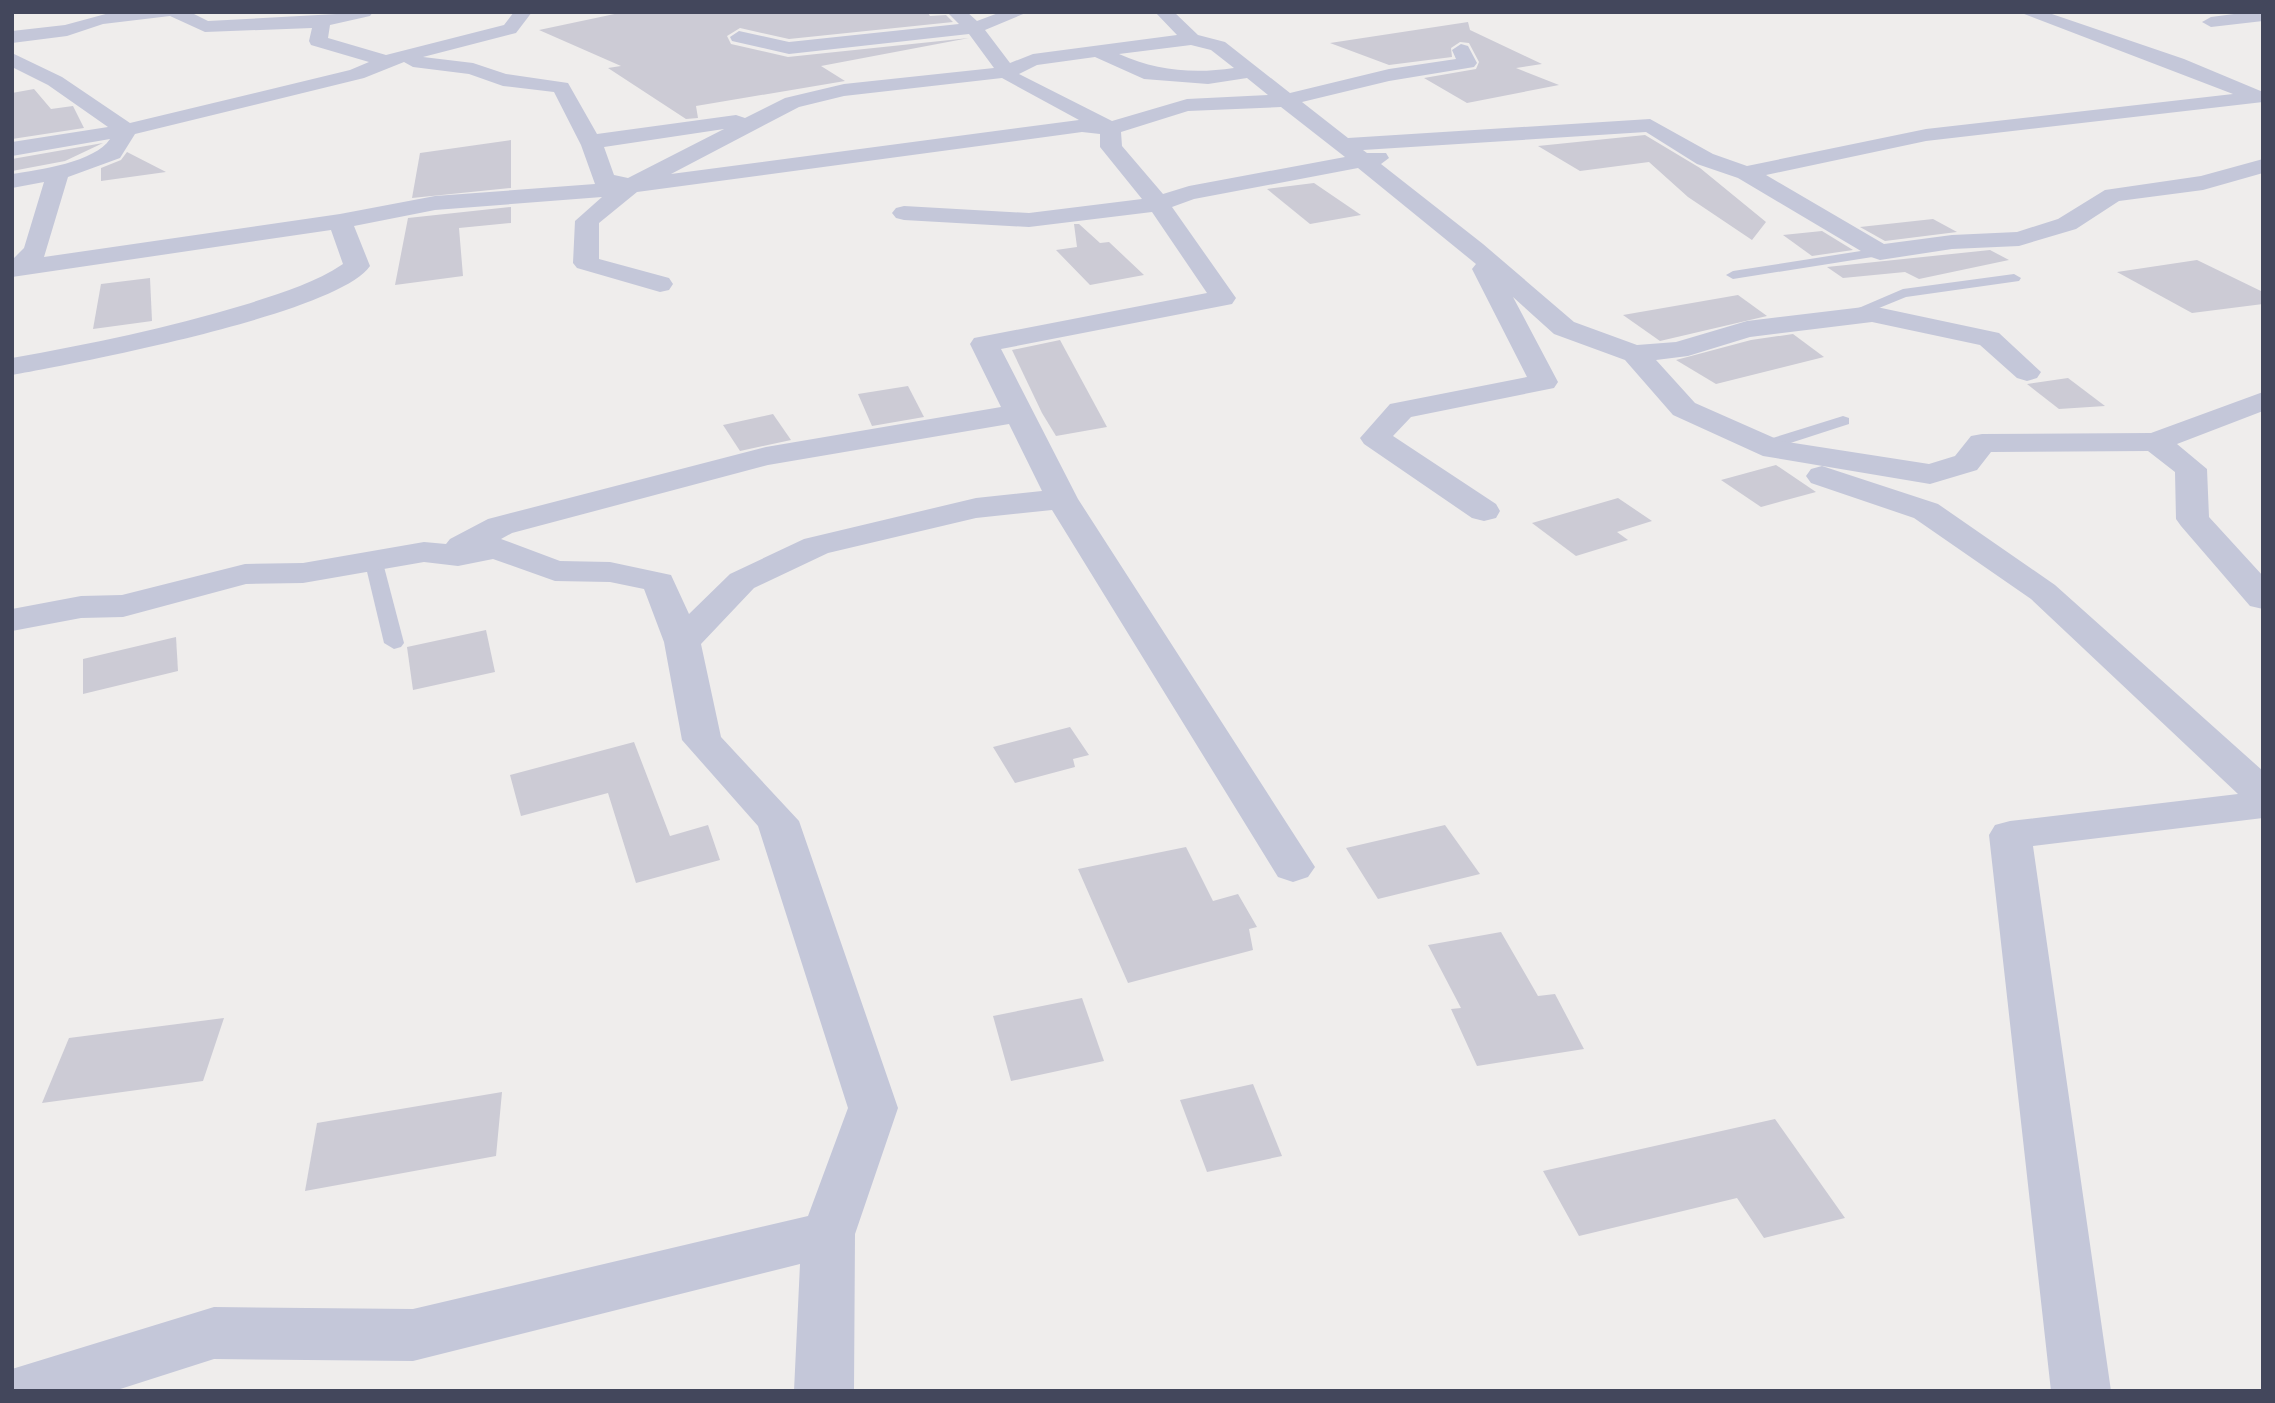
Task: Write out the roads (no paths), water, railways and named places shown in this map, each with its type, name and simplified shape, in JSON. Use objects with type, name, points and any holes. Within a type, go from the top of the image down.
[{"type":"street","points":[[12,37],[67,30],[101,19],[165,12]]},
{"type":"street","points":[[176,12],[205,27],[322,22],[364,12]]},
{"type":"street","points":[[12,149],[127,130],[357,74],[395,59],[510,29],[523,12]]},
{"type":"street","points":[[739,37],[789,48],[1019,12]]},
{"type":"street","points":[[1164,12],[1191,39]]},
{"type":"street","points":[[2028,12],[2176,63],[2260,98]]},
{"type":"street","points":[[2211,22],[2263,16]]},
{"type":"street","points":[[965,20],[1007,72],[1110,128]]},
{"type":"street","points":[[322,22],[318,41],[417,63],[473,69],[503,80],[561,87],[592,145],[604,180],[631,186]]},
{"type":"street","points":[[660,284],[586,263],[587,221],[631,186],[792,102],[844,90],[1007,72],[1033,60],[1191,39],[1218,46],[1474,249],[1564,328],[1635,354],[1678,350],[1747,329],[1872,313],[1989,340],[2027,372]]},
{"type":"street","points":[[1097,51],[1144,73],[1208,78],[1254,75],[1339,88]]},
{"type":"street","points":[[15,269],[340,221],[435,204],[631,186],[1082,125],[1110,128],[1187,105],[1286,100],[1389,75],[1467,64],[1461,51]]},
{"type":"street","points":[[12,59],[55,80],[127,130]]},
{"type":"street","points":[[1745,173],[1926,135],[2260,98]]},
{"type":"street","points":[[592,145],[603,139],[762,117]]},
{"type":"street","points":[[1343,145],[1650,125],[1705,159],[1745,173],[1880,252],[1952,242],[2019,239],[2067,223],[2113,195],[2203,183],[2263,166]]},
{"type":"street","points":[[1110,128],[1111,147],[1158,204],[1223,299],[984,344],[1062,499],[1293,867]]},
{"type":"street","points":[[12,181],[58,173],[112,153],[127,130]]},
{"type":"street","points":[[904,213],[1029,219],[1158,204],[1189,193],[1364,162],[1430,141]]},
{"type":"street","points":[[15,269],[36,251],[58,173]]},
{"type":"street","points":[[12,368],[229,318],[330,285],[357,266],[340,221]]},
{"type":"street","points":[[1474,249],[1544,382],[1401,410],[1375,438],[1484,511]]},
{"type":"street","points":[[1635,354],[1685,409],[1776,448],[1809,471],[1926,511],[2043,592],[2263,794]]},
{"type":"street","points":[[1776,448],[1930,474],[1966,463],[1982,443],[2155,442],[2263,401]]},
{"type":"street","points":[[444,555],[500,526],[766,456],[1020,413]]},
{"type":"street","points":[[2155,442],[2191,470],[2193,519],[2263,598]]},
{"type":"street","points":[[682,642],[742,581],[816,546],[976,508],[1062,499]]},
{"type":"street","points":[[12,620],[81,607],[123,606],[245,574],[303,573],[424,552],[458,556],[496,548],[555,571],[610,572],[660,582],[682,642],[702,740],[778,821],[873,1108],[828,1234],[824,1391]]},
{"type":"street","points":[[2081,1391],[2010,835],[2263,804]]},
{"type":"street","points":[[27,1391],[214,1333],[413,1335],[828,1234]]},
{"type":"lane","points":[[1732,275],[1880,252]]},
{"type":"lane","points":[[1847,316],[1903,293],[2014,278]]},
{"type":"lane","points":[[1776,448],[1843,421]]},
{"type":"lane","points":[[373,559],[394,643]]}]
